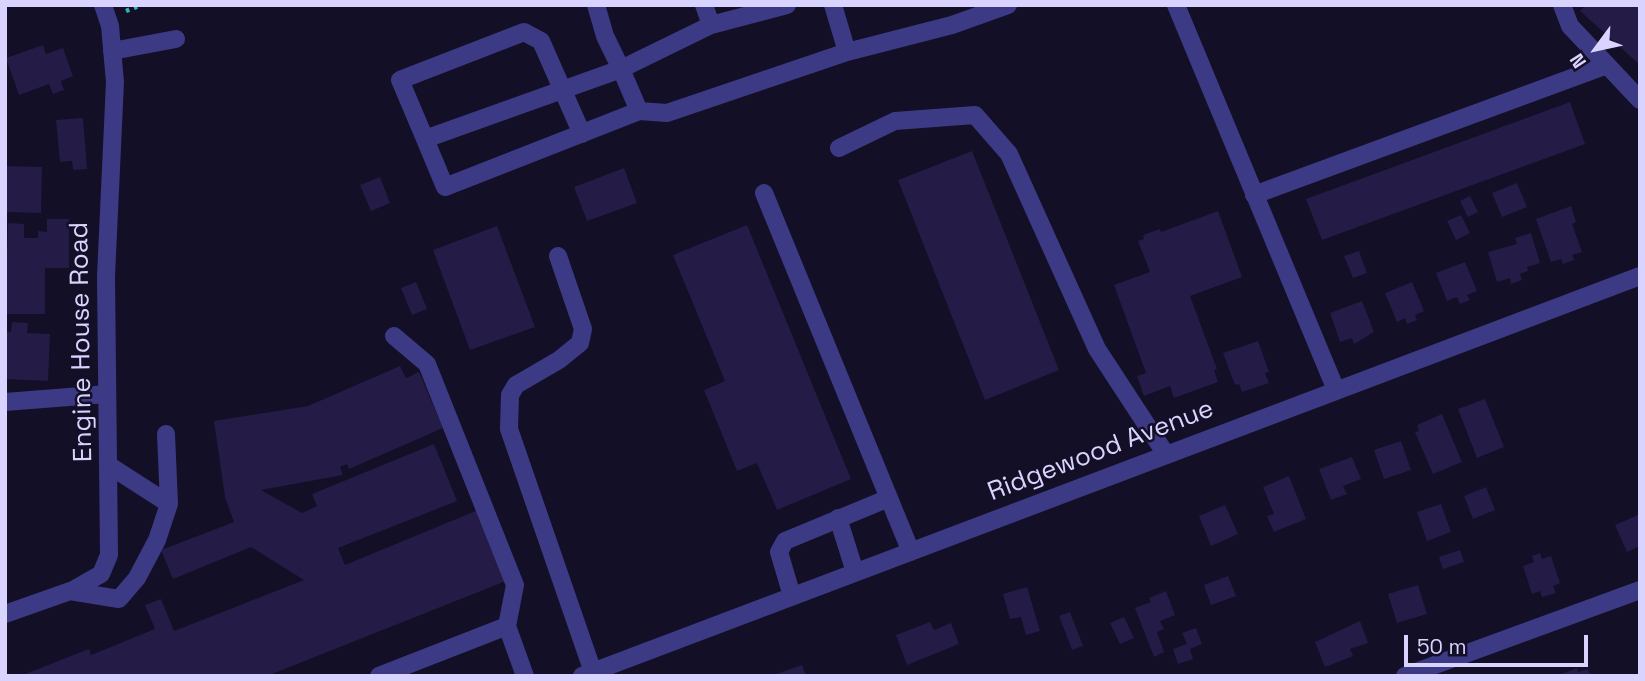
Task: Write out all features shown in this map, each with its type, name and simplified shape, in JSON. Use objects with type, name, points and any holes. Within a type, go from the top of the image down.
[{"type":"street","name":"Engine House Road","points":[[5,614],[70,591],[101,575],[109,555],[106,239],[115,82],[110,26],[103,5]]},
{"type":"street","points":[[596,5],[605,36],[639,111]]},
{"type":"street","points":[[704,5],[711,25]]},
{"type":"street","points":[[425,139],[621,69],[711,25],[787,5]]},
{"type":"street","points":[[832,5],[847,52]]},
{"type":"street","points":[[582,134],[541,41],[524,32],[400,80],[445,187],[582,134],[639,111],[667,113],[847,52],[929,31],[1008,5]]},
{"type":"street","points":[[1175,5],[1336,390]]},
{"type":"street","points":[[1562,5],[1570,26],[1640,100]]},
{"type":"street","points":[[112,51],[176,38]]},
{"type":"street","points":[[1254,195],[1607,65]]},
{"type":"street","points":[[839,148],[895,121],[975,115],[1009,154],[1097,349],[1165,453]]},
{"type":"street","points":[[764,193],[911,552]]},
{"type":"street","points":[[558,256],[583,330],[580,343],[516,385],[510,394],[509,429],[587,674]]},
{"type":"street","name":"Ridgewood Avenue","points":[[587,674],[1165,453],[1640,276]]},
{"type":"street","points":[[394,337],[427,364],[515,585],[507,626],[525,676]]},
{"type":"street","points":[[5,402],[107,394]]},
{"type":"street","points":[[70,591],[119,599],[137,578],[158,540],[169,504],[166,434]]},
{"type":"street","points":[[110,466],[169,504]]},
{"type":"street","points":[[792,596],[780,547],[794,536],[889,498]]},
{"type":"street","points":[[838,518],[855,572]]},
{"type":"street","points":[[1405,676],[1640,590]]},
{"type":"street","points":[[379,676],[507,626]]},
{"type":"building","points":[[1586,5],[1640,5],[1640,65],[1580,11]]},
{"type":"building","points":[[43,45],[46,54],[63,48],[73,76],[61,81],[64,90],[53,94],[49,84],[19,95],[6,58]]},
{"type":"building","points":[[1570,102],[1585,144],[1322,240],[1306,199]]},
{"type":"building","points":[[83,118],[87,169],[73,170],[72,161],[60,162],[56,120]]},
{"type":"building","points":[[972,151],[1059,370],[985,400],[898,180]]},
{"type":"building","points":[[5,166],[42,167],[41,213],[5,212]]},
{"type":"building","points":[[624,168],[637,203],[587,221],[574,187]]},
{"type":"building","points":[[380,177],[390,203],[371,211],[360,185]]},
{"type":"building","points":[[1517,183],[1527,207],[1502,217],[1492,193]]},
{"type":"building","points":[[1470,196],[1478,212],[1468,217],[1460,201]]},
{"type":"building","points":[[1571,206],[1576,222],[1572,224],[1582,252],[1572,255],[1574,260],[1563,264],[1561,259],[1551,262],[1536,219]]},
{"type":"building","points":[[1218,211],[1242,277],[1190,296],[1217,369],[1214,370],[1218,382],[1174,398],[1170,386],[1144,396],[1137,376],[1146,373],[1114,285],[1150,272],[1138,241],[1144,239],[1143,235],[1160,229],[1161,232]]},
{"type":"building","points":[[1461,215],[1470,233],[1456,240],[1447,221]]},
{"type":"building","points":[[47,219],[69,219],[69,268],[45,268],[45,314],[5,314],[8,223],[24,224],[24,238],[38,238],[38,231],[47,232]]},
{"type":"building","points":[[747,225],[851,479],[777,510],[757,463],[737,471],[704,390],[725,381],[673,255]]},
{"type":"building","points":[[497,226],[535,327],[470,350],[433,250]]},
{"type":"building","points":[[1531,233],[1540,263],[1527,267],[1528,271],[1520,274],[1522,280],[1511,284],[1510,278],[1497,282],[1488,252],[1517,244],[1515,238]]},
{"type":"building","points":[[1359,251],[1367,273],[1353,278],[1344,256]]},
{"type":"building","points":[[1465,262],[1477,291],[1467,295],[1470,300],[1460,304],[1457,297],[1447,301],[1436,273]]},
{"type":"building","points":[[416,282],[427,309],[412,315],[401,288]]},
{"type":"building","points":[[1412,282],[1424,311],[1415,315],[1417,320],[1407,324],[1405,318],[1397,322],[1385,293]]},
{"type":"building","points":[[1362,301],[1374,332],[1354,344],[1352,338],[1340,342],[1330,313]]},
{"type":"building","points":[[12,322],[28,323],[27,333],[50,334],[48,381],[5,379],[6,332],[11,332]]},
{"type":"building","points":[[1258,341],[1269,372],[1265,373],[1269,383],[1242,392],[1239,384],[1235,385],[1223,353]]},
{"type":"building","points":[[400,366],[406,378],[419,372],[443,428],[349,469],[347,464],[340,467],[343,475],[261,490],[302,513],[317,506],[312,494],[434,444],[457,501],[338,548],[345,565],[478,510],[506,581],[267,676],[20,676],[89,649],[91,655],[155,629],[145,605],[161,599],[174,631],[304,580],[251,547],[173,579],[161,550],[234,522],[225,497],[214,421],[308,406]]},
{"type":"building","points":[[1485,399],[1504,447],[1477,458],[1458,409]]},
{"type":"building","points":[[1442,414],[1462,462],[1433,474],[1415,432],[1419,431],[1417,425]]},
{"type":"building","points":[[1401,441],[1411,470],[1384,479],[1374,450]]},
{"type":"building","points":[[1352,457],[1361,479],[1343,486],[1347,494],[1331,500],[1319,469]]},
{"type":"building","points":[[1289,476],[1306,519],[1274,532],[1267,516],[1274,514],[1263,487]]},
{"type":"building","points":[[1486,487],[1495,510],[1473,519],[1464,496]]},
{"type":"building","points":[[1441,504],[1451,532],[1427,541],[1417,512]]},
{"type":"building","points":[[1225,505],[1238,534],[1211,546],[1199,516]]},
{"type":"building","points":[[1640,514],[1640,546],[1627,552],[1615,525]]},
{"type":"building","points":[[1460,550],[1464,562],[1443,569],[1439,557]]},
{"type":"building","points":[[1540,553],[1542,559],[1551,556],[1560,583],[1553,586],[1556,593],[1542,597],[1540,591],[1532,594],[1523,566],[1534,562],[1532,556]]},
{"type":"building","points":[[1228,576],[1236,596],[1211,605],[1204,585]]},
{"type":"building","points":[[1418,585],[1427,614],[1397,623],[1388,594]]},
{"type":"building","points":[[1027,587],[1040,631],[1026,635],[1021,617],[1010,619],[1003,594]]},
{"type":"building","points":[[1166,591],[1175,615],[1160,621],[1164,629],[1157,632],[1164,652],[1154,657],[1135,608],[1151,602],[1149,598]]},
{"type":"building","points":[[1070,612],[1083,646],[1072,650],[1059,616]]},
{"type":"building","points":[[1124,617],[1134,638],[1120,644],[1110,623]]},
{"type":"building","points":[[1360,621],[1368,643],[1350,649],[1353,656],[1325,667],[1315,642]]},
{"type":"building","points":[[930,622],[934,630],[951,623],[959,644],[907,665],[896,635]]},
{"type":"building","points":[[1196,628],[1202,644],[1190,649],[1193,659],[1178,664],[1173,649],[1187,644],[1182,633]]},
{"type":"building","points":[[802,665],[806,676],[773,676],[773,675]]},
{"type":"building","points":[[1577,668],[1578,672],[1588,669],[1591,676],[1557,676]]}]
